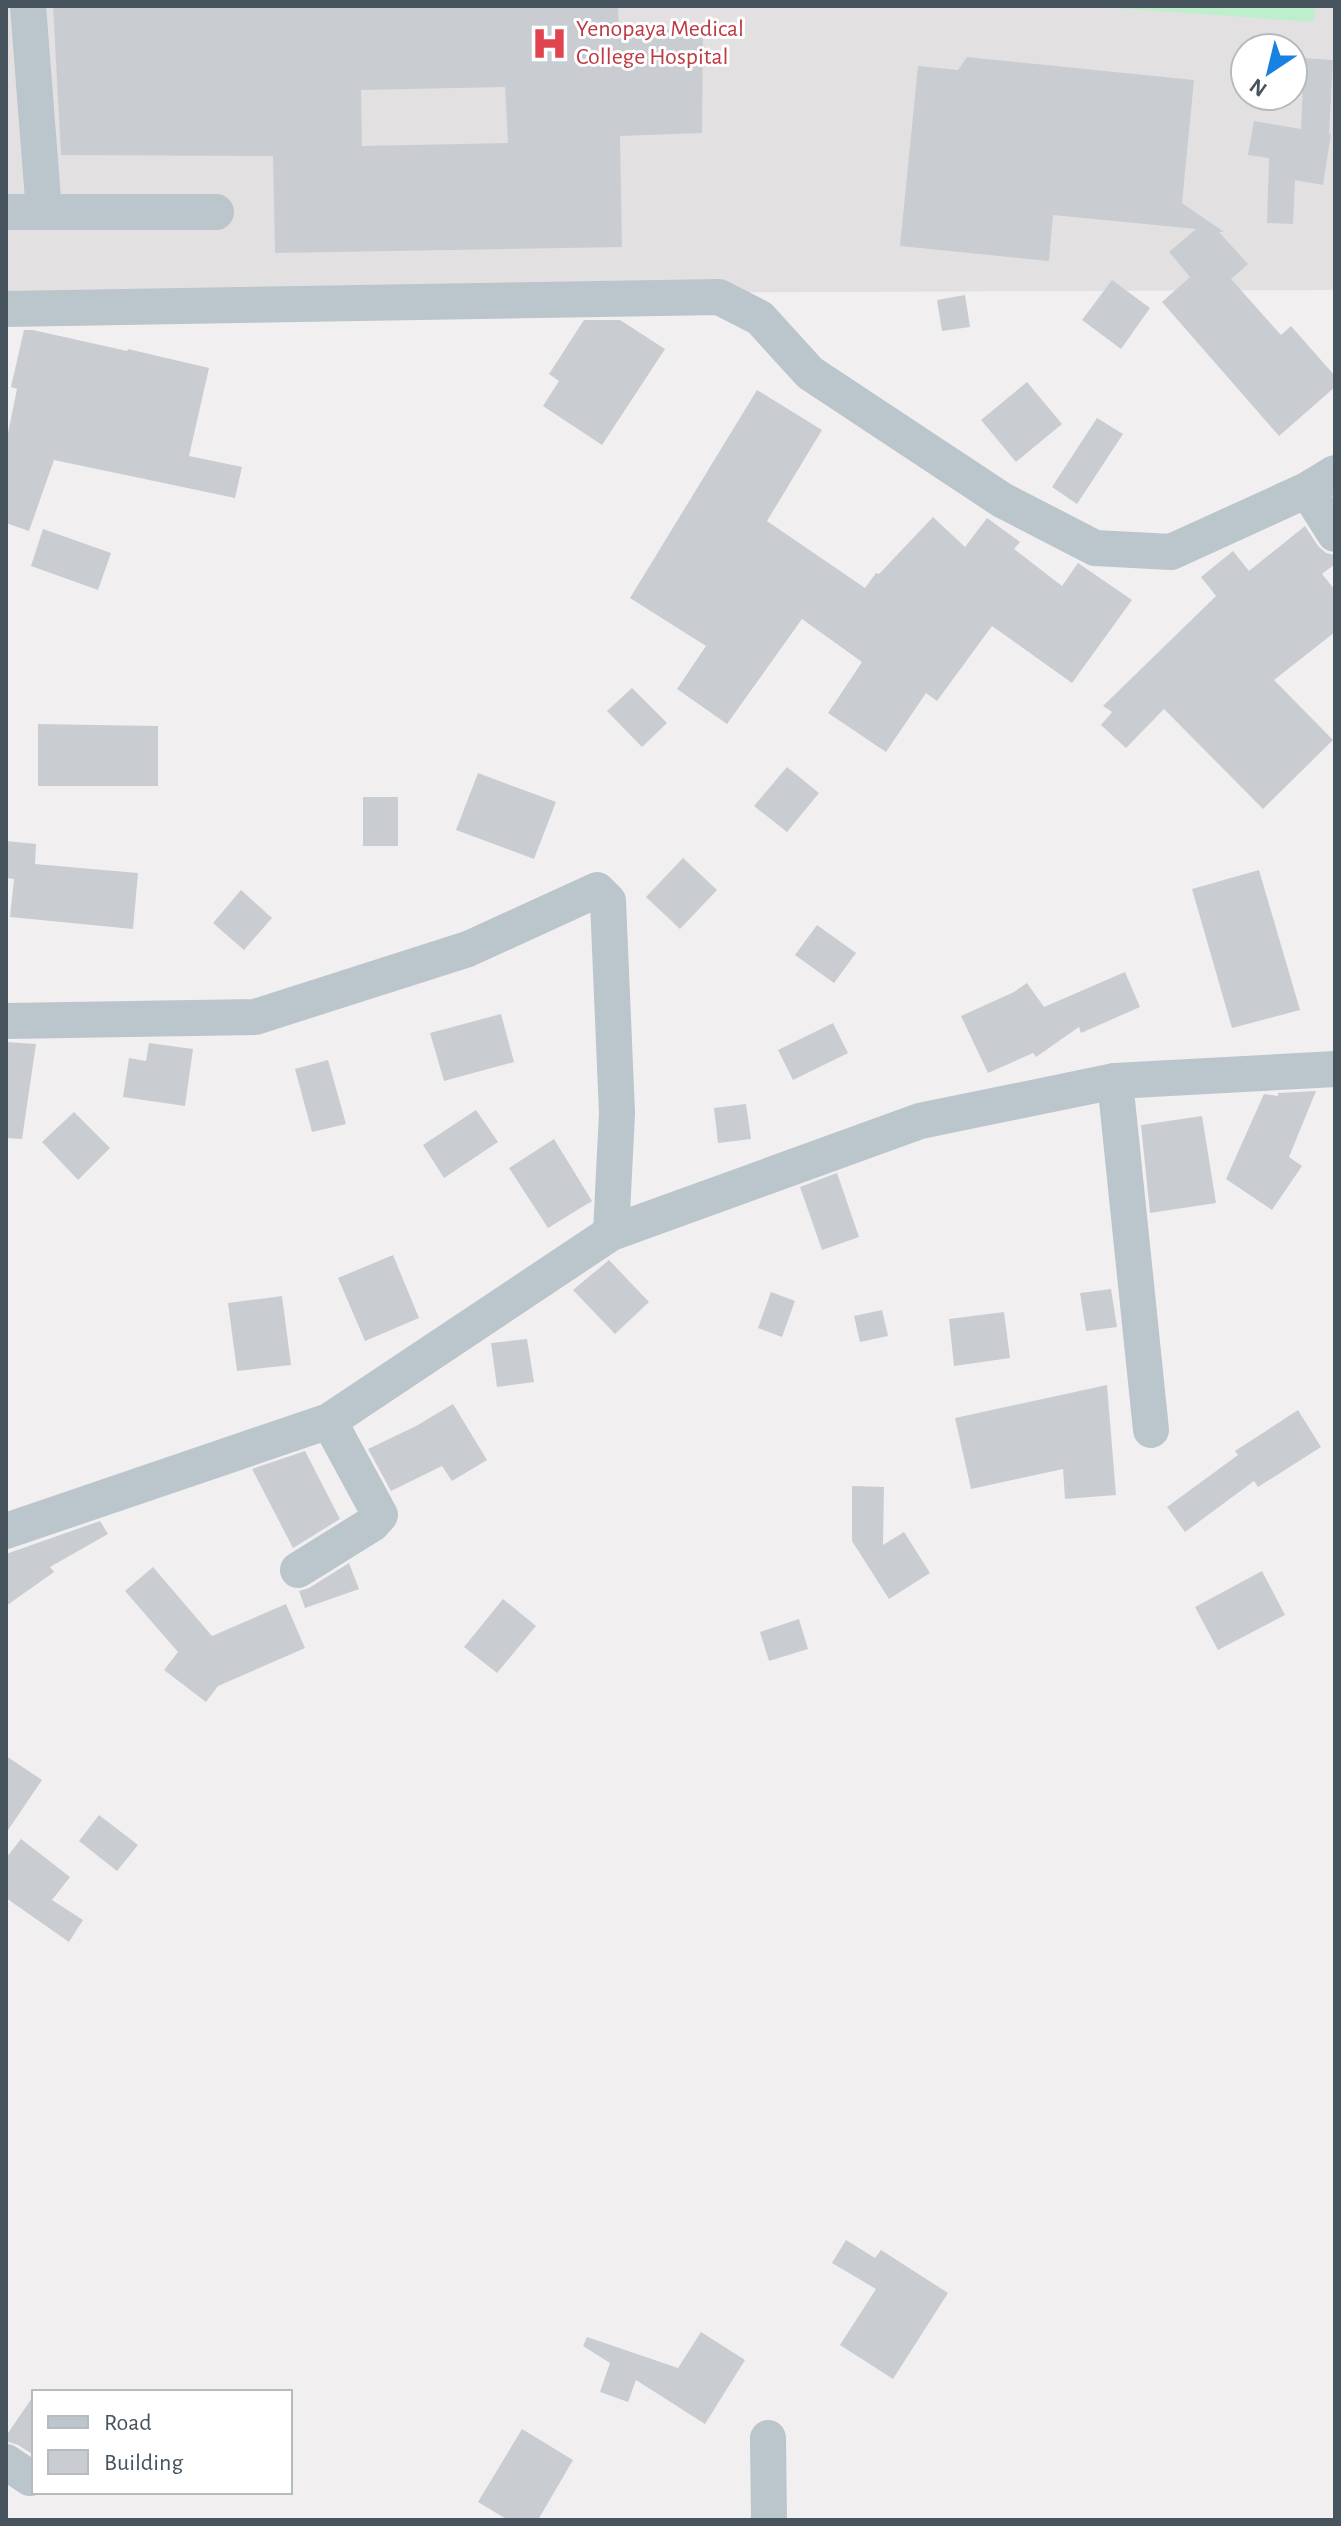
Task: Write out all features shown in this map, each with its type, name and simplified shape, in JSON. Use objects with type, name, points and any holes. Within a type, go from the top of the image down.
[{"type":"street","points":[[28,6],[44,212]]},
{"type":"street","points":[[6,212],[216,212]]},
{"type":"street","points":[[6,309],[719,297],[760,318],[810,373],[1002,500],[1095,548],[1171,552],[1321,482],[1335,534]]},
{"type":"street","points":[[6,1021],[255,1017],[468,949],[597,890],[608,901],[617,1113],[611,1233]]},
{"type":"street","points":[[6,1531],[329,1421],[611,1233],[920,1121],[1115,1081],[1335,1069]]},
{"type":"street","points":[[1115,1081],[1151,1430]]},
{"type":"street","points":[[298,1570],[372,1524],[380,1515],[329,1421]]},
{"type":"street","points":[[768,2438],[769,2520]]},
{"type":"shaded area","points":[[6,6],[1335,6],[1335,290],[41,295],[6,298]]},
{"type":"green space","points":[[1085,6],[1315,6],[1314,22]]},
{"type":"building","points":[[53,6],[618,6],[619,28],[703,30],[702,133],[620,136],[622,247],[275,253],[273,156],[61,155]],"holes":[[[505,87],[508,143],[362,146],[361,90]]]},
{"type":"building","points":[[967,57],[1194,80],[1182,203],[1224,232],[1219,232],[1248,264],[1231,279],[1281,335],[1291,326],[1335,376],[1335,387],[1279,436],[1162,302],[1190,277],[1169,252],[1196,229],[1053,215],[1049,261],[900,246],[918,66],[958,70]]},
{"type":"building","points":[[1309,58],[1333,60],[1331,134],[1323,185],[1295,180],[1293,224],[1267,223],[1269,158],[1248,155],[1254,121],[1301,129],[1302,112],[1309,112]]},
{"type":"building","points":[[1112,280],[1150,308],[1121,349],[1082,320]]},
{"type":"building","points":[[965,295],[970,327],[942,331],[937,300]]},
{"type":"building","points":[[584,320],[620,320],[665,349],[602,445],[543,406],[559,381],[549,374]]},
{"type":"building","points":[[24,330],[209,368],[189,456],[242,467],[235,498],[54,460],[29,531],[6,523],[6,443],[17,389],[11,387]]},
{"type":"building","points":[[1027,382],[1062,424],[1016,462],[981,420]]},
{"type":"building","points":[[757,390],[822,430],[767,521],[865,588],[876,573],[879,574],[933,517],[965,547],[987,518],[1020,542],[1014,549],[1062,586],[1078,563],[1132,600],[1072,683],[992,626],[937,701],[926,693],[886,752],[828,713],[862,662],[802,619],[727,724],[677,689],[706,646],[630,598]]},
{"type":"building","points":[[1097,418],[1123,434],[1077,504],[1052,487]]},
{"type":"building","points":[[1305,526],[1318,546],[1326,553],[1335,555],[1335,564],[1322,574],[1335,590],[1335,632],[1274,680],[1333,740],[1263,809],[1164,709],[1126,748],[1101,725],[1112,712],[1103,706],[1216,596],[1201,577],[1233,551],[1249,571]]},
{"type":"building","points":[[43,529],[111,553],[98,590],[31,566]]},
{"type":"building","points":[[632,688],[667,723],[642,747],[607,711]]},
{"type":"building","points":[[38,724],[158,726],[158,786],[38,786]]},
{"type":"building","points":[[787,767],[819,793],[787,832],[754,806]]},
{"type":"building","points":[[478,773],[556,802],[534,859],[456,830]]},
{"type":"building","points":[[363,797],[398,797],[398,846],[363,846]]},
{"type":"building","points":[[6,841],[36,844],[35,864],[138,873],[133,929],[10,917],[14,879],[6,878]]},
{"type":"building","points":[[683,858],[717,890],[680,929],[646,897]]},
{"type":"building","points":[[1259,870],[1300,1010],[1232,1028],[1192,889]]},
{"type":"building","points":[[241,890],[272,918],[244,950],[213,923]]},
{"type":"building","points":[[817,925],[856,953],[834,983],[795,955]]},
{"type":"building","points":[[1125,972],[1140,1007],[1081,1033],[1079,1027],[1036,1057],[1033,1053],[988,1073],[961,1016],[1027,983],[1044,1007]]},
{"type":"building","points":[[501,1014],[514,1062],[444,1081],[430,1033]]},
{"type":"building","points":[[833,1023],[848,1053],[793,1080],[778,1050]]},
{"type":"building","points":[[6,1042],[36,1044],[22,1139],[6,1138]]},
{"type":"building","points":[[149,1043],[193,1049],[185,1106],[123,1097],[129,1058],[146,1061]]},
{"type":"building","points":[[328,1060],[346,1124],[312,1132],[295,1069]]},
{"type":"building","points":[[1316,1091],[1289,1157],[1302,1166],[1272,1210],[1226,1179],[1264,1094],[1278,1096],[1278,1093]]},
{"type":"building","points":[[746,1104],[751,1139],[718,1143],[714,1108]]},
{"type":"building","points":[[476,1110],[498,1142],[444,1178],[423,1145]]},
{"type":"building","points":[[74,1112],[110,1148],[78,1180],[42,1142]]},
{"type":"building","points":[[1202,1116],[1216,1203],[1150,1213],[1141,1125]]},
{"type":"building","points":[[554,1139],[592,1201],[548,1228],[509,1168]]},
{"type":"building","points":[[837,1173],[859,1237],[822,1250],[800,1187]]},
{"type":"building","points":[[393,1255],[419,1318],[365,1341],[338,1278]]},
{"type":"building","points":[[609,1260],[649,1302],[615,1334],[573,1290]]},
{"type":"building","points":[[1111,1289],[1117,1327],[1086,1331],[1080,1293]]},
{"type":"building","points":[[771,1292],[795,1301],[782,1337],[758,1328]]},
{"type":"building","points":[[282,1296],[291,1365],[237,1371],[228,1303]]},
{"type":"building","points":[[882,1310],[888,1336],[860,1342],[854,1316]]},
{"type":"building","points":[[1004,1312],[1010,1358],[954,1366],[949,1319]]},
{"type":"building","points":[[527,1339],[534,1382],[497,1387],[491,1343]]},
{"type":"building","points":[[1107,1385],[1116,1495],[1065,1499],[1063,1469],[971,1489],[955,1418]]},
{"type":"building","points":[[453,1404],[487,1460],[452,1481],[442,1466],[391,1491],[368,1449]]},
{"type":"building","points":[[1298,1410],[1321,1447],[1258,1487],[1254,1481],[1185,1532],[1167,1507],[1238,1455],[1235,1451]]},
{"type":"building","points":[[305,1451],[340,1519],[293,1548],[252,1469]]},
{"type":"building","points":[[852,1486],[884,1487],[883,1545],[904,1532],[930,1573],[889,1599],[852,1541]]},
{"type":"building","points":[[100,1521],[108,1534],[50,1567],[54,1572],[6,1606],[6,1554]]},
{"type":"building","points":[[349,1563],[359,1589],[305,1608],[299,1591]]},
{"type":"building","points":[[153,1567],[212,1636],[286,1604],[305,1648],[218,1686],[206,1702],[164,1670],[178,1652],[125,1591]]},
{"type":"building","points":[[1262,1571],[1285,1615],[1218,1650],[1195,1607]]},
{"type":"building","points":[[503,1599],[536,1626],[497,1673],[464,1647]]},
{"type":"building","points":[[799,1619],[808,1649],[769,1661],[760,1632]]},
{"type":"building","points":[[6,1756],[42,1780],[6,1833]]},
{"type":"building","points":[[99,1815],[138,1845],[117,1871],[79,1841]]},
{"type":"building","points":[[21,1839],[70,1877],[52,1900],[83,1920],[69,1942],[6,1898],[6,1858]]},
{"type":"building","points":[[846,2240],[875,2258],[881,2250],[948,2293],[893,2379],[840,2345],[876,2289],[832,2263]]},
{"type":"building","points":[[701,2332],[745,2360],[705,2424],[636,2380],[628,2402],[600,2392],[610,2363],[583,2346],[587,2337],[678,2368]]},
{"type":"building","points":[[32,2398],[32,2454],[6,2441],[6,2436]]},
{"type":"building","points":[[522,2429],[573,2460],[538,2520],[508,2520],[478,2502]]},
{"type":"place","name":"Yenopaya Medical College Hospital","points":[[550,43]]}]
